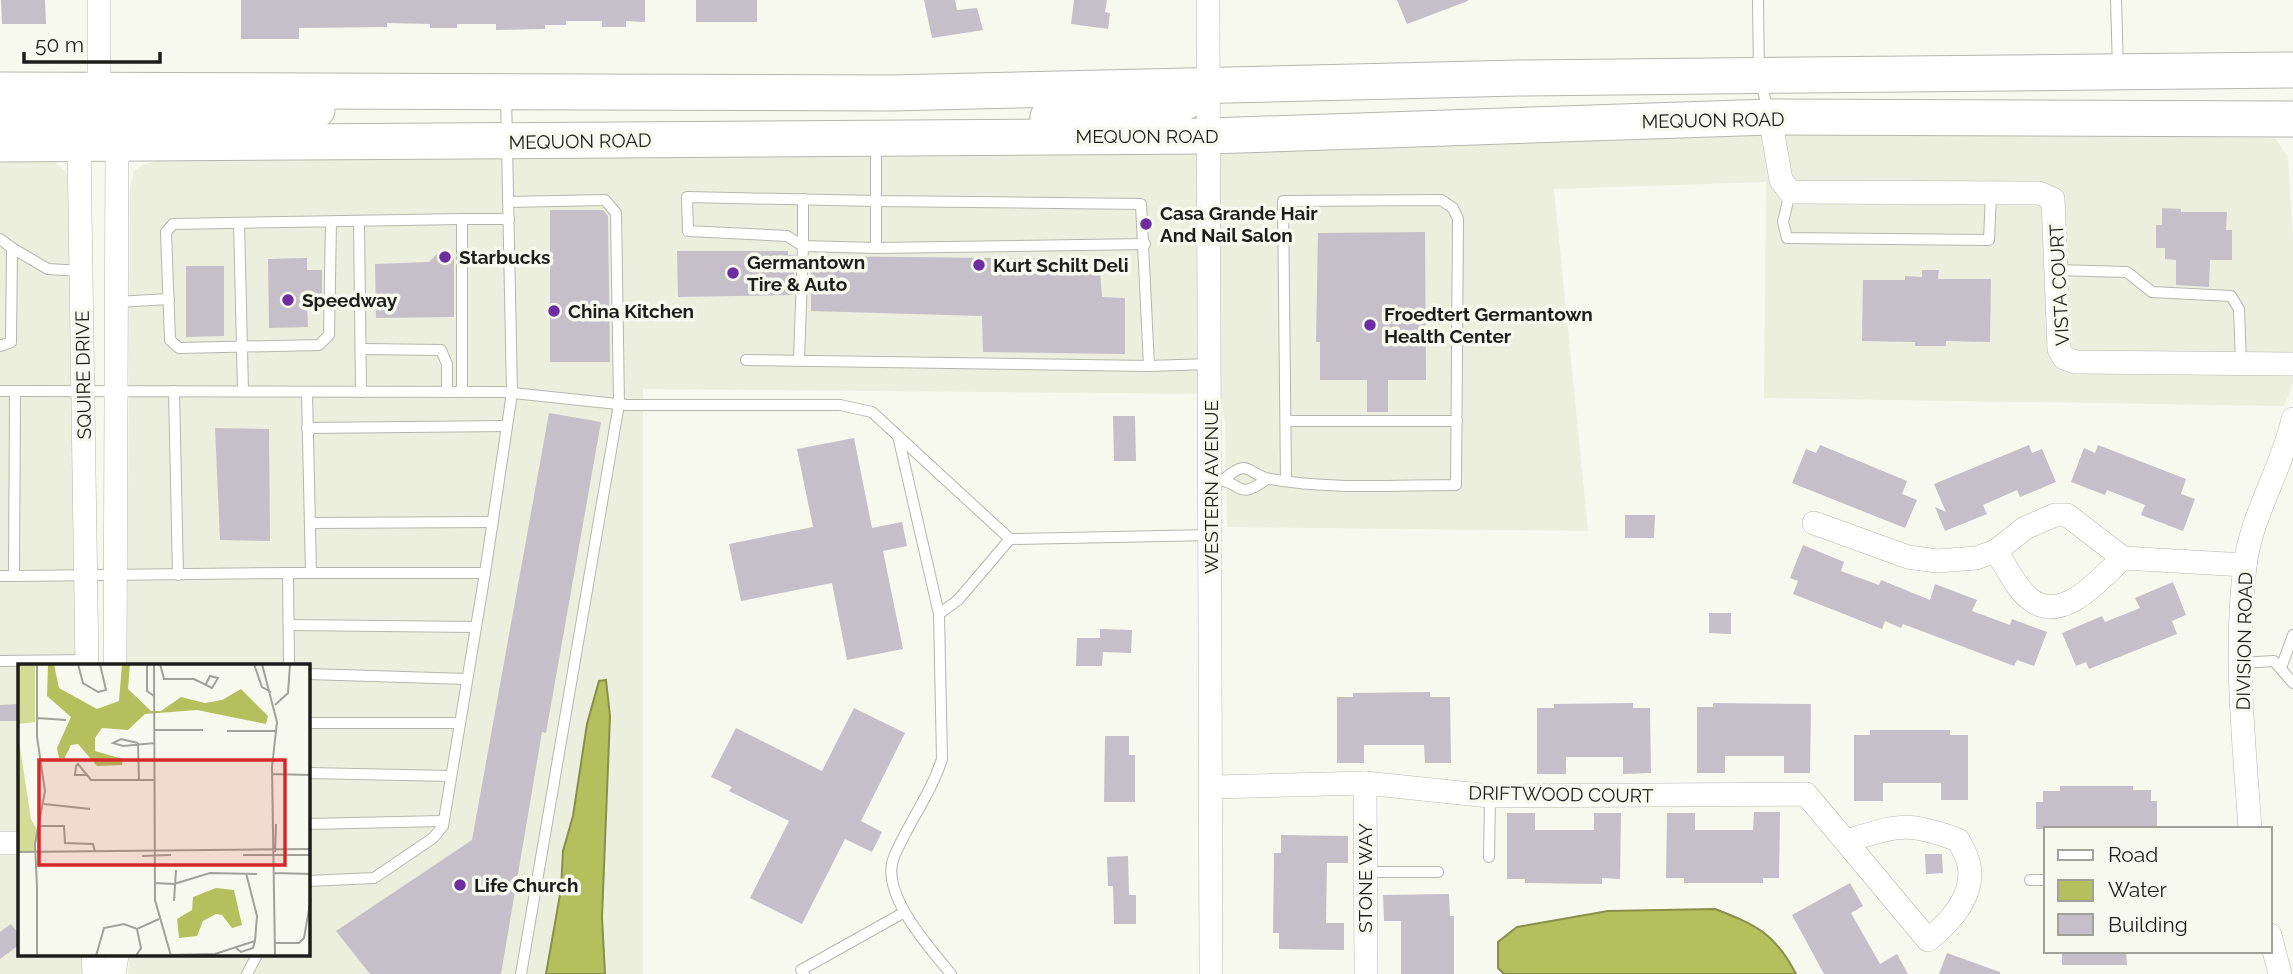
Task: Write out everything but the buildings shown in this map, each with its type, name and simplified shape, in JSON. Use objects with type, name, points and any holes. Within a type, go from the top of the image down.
[{"type":"main road","points":[[1997,118],[2075,100],[2118,83],[2293,70]]},
{"type":"main road","points":[[0,90],[99,88],[393,93],[876,93],[1759,74],[2118,83],[2266,93],[2293,90]]},
{"type":"main road","points":[[1209,136],[1222,122],[1244,112],[1397,106],[1468,96],[1519,78]]},
{"type":"main road","points":[[956,137],[1022,120],[1095,112],[1156,112],[1186,103],[1208,84]]},
{"type":"main road","points":[[0,117],[49,117],[71,112],[99,88]]},
{"type":"main road","points":[[0,144],[79,144],[97,128],[113,134],[144,118],[252,118],[321,110],[393,93]]},
{"type":"main road","points":[[876,93],[877,138]]},
{"type":"main road","name":"MEQUON ROAD","points":[[113,134],[507,142],[1209,136],[1770,117],[2293,119]]},
{"type":"street","name":"SQUIRE DRIVE","points":[[99,0],[99,88],[113,134],[116,302],[115,664]]},
{"type":"street","name":"WESTERN AVENUE","points":[[1208,0],[1210,364],[1217,481],[1211,535],[1211,974]]},
{"type":"street","name":"SQUIRE DRIVE","points":[[87,663],[79,144],[99,88]]},
{"type":"street","points":[[1770,117],[1781,180],[1790,192]]},
{"type":"street","name":"VISTA COURT","points":[[1790,192],[2039,192],[2053,199],[2059,348],[2064,358],[2076,362],[2293,364]]},
{"type":"street","name":"DIVISION ROAD","points":[[2250,827],[2242,663],[2245,565],[2258,516],[2288,440],[2293,419]]},
{"type":"street","points":[[1814,523],[1908,557],[1937,561],[1976,558],[1996,551],[2025,528],[2054,515],[2067,515],[2123,558],[2245,565]]},
{"type":"street","points":[[1996,551],[2031,600],[2047,606],[2062,606],[2075,600],[2123,558]]},
{"type":"street","name":"DRIFTWOOD COURT","points":[[1213,786],[1365,783],[1490,796],[1806,794],[1928,940],[1951,921],[1966,892],[1970,866],[1958,839],[1922,826],[1897,826],[1846,841]]},
{"type":"street","name":"STONE WAY","points":[[1365,783],[1366,974]]},
{"type":"street","points":[[0,843],[18,843]]},
{"type":"street","points":[[2272,943],[2280,974]]},
{"type":"street","points":[[93,956],[94,974]]},
{"type":"street","points":[[114,974],[117,956]]},
{"type":"lane","points":[[1758,0],[1759,74],[1770,117]]},
{"type":"lane","points":[[2116,0],[2118,83]]},
{"type":"lane","points":[[310,881],[374,878],[433,838],[443,821],[512,393],[505,93]]},
{"type":"lane","points":[[876,248],[877,138]]},
{"type":"lane","points":[[1790,192],[1783,222],[1787,238],[1989,240],[1990,192]]},
{"type":"lane","points":[[1144,244],[876,248],[803,246],[788,236],[688,231],[687,197],[1140,204],[1144,244],[1149,366]]},
{"type":"lane","points":[[508,202],[605,200],[613,205],[616,212],[619,404],[521,974]]},
{"type":"lane","points":[[799,360],[803,200]]},
{"type":"lane","points":[[1217,481],[1236,469],[1252,468],[1267,479],[1342,485],[1457,485],[1458,219],[1453,208],[1441,200],[1283,201],[1286,480]]},
{"type":"lane","points":[[462,219],[462,392]]},
{"type":"lane","points":[[331,222],[329,335],[319,345],[178,348],[170,340],[166,232],[173,224],[509,219]]},
{"type":"lane","points":[[359,221],[361,392]]},
{"type":"lane","points":[[239,223],[243,391]]},
{"type":"lane","points":[[0,239],[48,269],[81,271]]},
{"type":"lane","points":[[0,346],[12,342],[12,248]]},
{"type":"lane","points":[[2056,270],[2127,272],[2152,292],[2231,296],[2239,309],[2241,364]]},
{"type":"lane","points":[[116,302],[169,299]]},
{"type":"lane","points":[[361,349],[442,350],[447,364],[447,392]]},
{"type":"lane","points":[[746,360],[1149,366],[1210,364]]},
{"type":"lane","points":[[0,391],[462,392],[512,393],[619,404],[840,405],[872,412],[1010,539],[1211,535]]},
{"type":"lane","points":[[14,576],[15,391]]},
{"type":"lane","points":[[174,391],[178,575]]},
{"type":"lane","points":[[307,391],[311,573]]},
{"type":"lane","points":[[1286,421],[1457,421]]},
{"type":"lane","points":[[307,428],[507,426]]},
{"type":"lane","points":[[898,435],[939,614],[942,759],[935,781],[893,859],[903,913],[951,974]]},
{"type":"lane","points":[[1217,481],[1237,490],[1253,489],[1267,479]]},
{"type":"lane","points":[[0,521],[14,521]]},
{"type":"lane","points":[[310,523],[493,522]]},
{"type":"lane","points":[[939,614],[958,600],[1010,539]]},
{"type":"lane","points":[[288,573],[289,664]]},
{"type":"lane","points":[[0,576],[485,573]]},
{"type":"lane","points":[[289,625],[476,626]]},
{"type":"lane","points":[[2281,668],[2293,635]]},
{"type":"lane","points":[[0,661],[87,663]]},
{"type":"lane","points":[[2242,663],[2274,661],[2293,683]]},
{"type":"lane","points":[[310,674],[467,679]]},
{"type":"lane","points":[[310,723],[460,723]]},
{"type":"lane","points":[[310,773],[451,776]]},
{"type":"lane","points":[[1489,857],[1490,796]]},
{"type":"lane","points":[[310,824],[443,821]]},
{"type":"lane","points":[[1365,872],[1438,872]]},
{"type":"lane","points":[[2030,880],[2044,880]]},
{"type":"lane","points":[[804,974],[802,970],[903,913]]},
{"type":"lane","points":[[247,974],[256,956]]},
{"type":"shaded area","points":[[1709,129],[2275,138],[2288,157],[2293,241],[2293,382],[2284,406],[1764,398],[1766,182],[1554,189],[1588,531],[1227,527],[1225,421],[1219,394],[643,389],[643,974],[128,974],[129,956],[310,956],[310,664],[127,664],[130,188],[134,171],[159,160],[1048,155],[1264,150]]},
{"type":"shaded area","points":[[0,159],[55,162],[70,176],[79,664],[18,664],[18,956],[82,956],[82,974],[0,974]]},
{"type":"water","points":[[606,680],[610,716],[602,917],[605,974],[546,974],[561,889],[563,851],[573,816],[587,724],[599,681]]},
{"type":"water","points":[[1715,909],[1763,932],[1780,949],[1796,974],[1504,974],[1498,968],[1498,942],[1517,927],[1608,911]]},
{"type":"place","name":"Casa Grande Hair And Nail Salon","points":[[1146,224]]},
{"type":"place","name":"Starbucks","points":[[445,257]]},
{"type":"place","name":"Kurt Schilt Deli","points":[[979,265]]},
{"type":"place","name":"Germantown Tire & Auto","points":[[733,273]]},
{"type":"place","name":"Speedway","points":[[288,300]]},
{"type":"place","name":"China Kitchen","points":[[554,311]]},
{"type":"place","name":"Froedtert Germantown Health Center","points":[[1370,325]]},
{"type":"place","name":"Life Church","points":[[460,885]]}]
